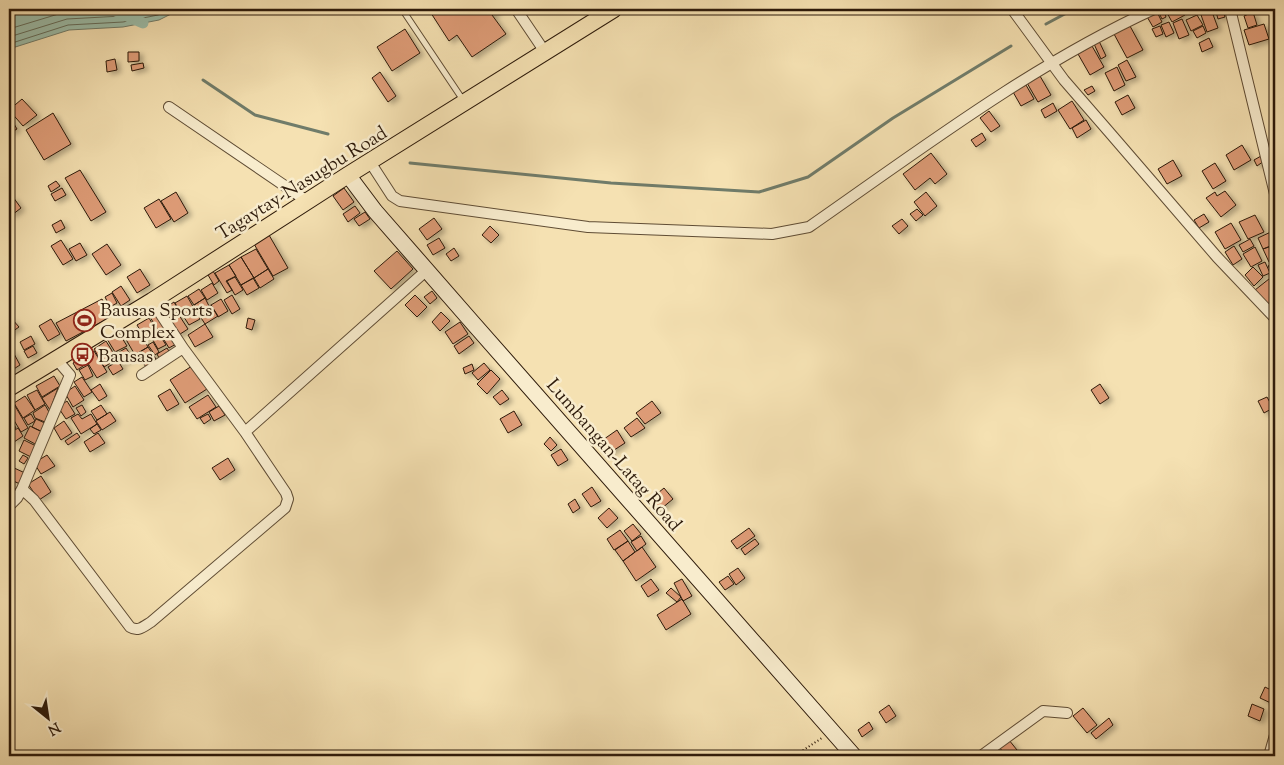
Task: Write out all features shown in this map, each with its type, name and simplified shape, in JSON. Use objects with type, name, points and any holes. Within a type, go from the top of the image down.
[{"type":"main road","name":"Tagaytay-Nasugbu Road","points":[[9,388],[152,301],[348,175],[614,9]]},
{"type":"street","points":[[516,9],[545,52]]},
{"type":"street","points":[[1012,9],[1052,63],[1110,134],[1217,257],[1275,318]]},
{"type":"street","points":[[370,162],[392,196],[400,201],[588,227],[772,234],[809,227],[1006,89],[1114,27],[1154,9]]},
{"type":"street","points":[[1230,9],[1275,194]]},
{"type":"street","points":[[169,107],[308,201]]},
{"type":"street","name":"Lumbangan-Latag Road","points":[[348,175],[375,211],[854,756]]},
{"type":"street","points":[[245,432],[427,270]]},
{"type":"street","points":[[22,489],[34,500],[134,630],[141,629],[288,504],[286,493],[152,301]]},
{"type":"street","points":[[142,375],[183,348]]},
{"type":"street","points":[[9,506],[22,489],[70,375],[57,360]]},
{"type":"street","points":[[981,756],[1043,711],[1068,712]]},
{"type":"street","points":[[1269,756],[1275,735]]},
{"type":"lane","points":[[404,12],[465,102]]},
{"type":"path","points":[[794,756],[832,731]]},
{"type":"water","points":[[9,9],[181,9],[159,20],[123,27],[69,30],[9,49]]},
{"type":"building","points":[[497,9],[498,11],[492,15],[506,34],[472,57],[457,35],[449,41],[429,10]]},
{"type":"building","points":[[1163,9],[1166,17],[1162,19],[1158,11]]},
{"type":"building","points":[[1165,9],[1182,9],[1185,15],[1172,22]]},
{"type":"building","points":[[1185,9],[1199,9],[1187,14]]},
{"type":"building","points":[[1211,9],[1218,28],[1207,32],[1200,12]]},
{"type":"building","points":[[1156,10],[1162,22],[1153,27],[1146,15]]},
{"type":"building","points":[[1223,10],[1225,17],[1218,19],[1216,12]]},
{"type":"building","points":[[1253,12],[1257,25],[1248,28],[1244,16]]},
{"type":"building","points":[[1197,15],[1203,25],[1191,31],[1186,20]]},
{"type":"building","points":[[1182,19],[1189,35],[1179,39],[1173,23]]},
{"type":"building","points":[[1169,22],[1174,33],[1166,37],[1161,25]]},
{"type":"building","points":[[1264,24],[1269,39],[1249,45],[1244,30]]},
{"type":"building","points":[[1130,26],[1143,50],[1127,58],[1114,34]]},
{"type":"building","points":[[1160,26],[1163,34],[1156,37],[1152,29]]},
{"type":"building","points":[[1203,26],[1206,33],[1197,38],[1193,31]]},
{"type":"building","points":[[405,29],[420,53],[392,71],[377,47]]},
{"type":"building","points":[[1209,38],[1213,47],[1202,52],[1199,43]]},
{"type":"building","points":[[1099,41],[1106,56],[1101,59],[1094,44]]},
{"type":"building","points":[[1092,46],[1104,67],[1090,75],[1078,54]]},
{"type":"building","points":[[128,52],[139,52],[139,61],[128,62]]},
{"type":"building","points":[[115,59],[117,70],[107,72],[106,61]]},
{"type":"building","points":[[1127,60],[1136,77],[1126,81],[1118,65]]},
{"type":"building","points":[[143,63],[144,68],[132,71],[131,65]]},
{"type":"building","points":[[1117,67],[1125,85],[1114,91],[1105,73]]},
{"type":"building","points":[[380,72],[396,96],[388,102],[372,78]]},
{"type":"building","points":[[1040,76],[1051,95],[1038,102],[1027,83]]},
{"type":"building","points":[[1026,85],[1034,99],[1021,106],[1013,92]]},
{"type":"building","points":[[1092,86],[1095,91],[1088,95],[1084,90]]},
{"type":"building","points":[[1128,95],[1135,108],[1122,115],[1115,102]]},
{"type":"building","points":[[22,99],[37,115],[23,126],[9,110]]},
{"type":"building","points":[[1072,101],[1084,120],[1070,129],[1058,110]]},
{"type":"building","points":[[1053,103],[1057,111],[1045,118],[1041,110]]},
{"type":"building","points":[[989,111],[1000,126],[991,132],[980,118]]},
{"type":"building","points":[[53,113],[71,144],[44,160],[26,130]]},
{"type":"building","points":[[11,119],[17,129],[10,133],[9,120]]},
{"type":"building","points":[[1086,120],[1091,129],[1077,138],[1072,128]]},
{"type":"building","points":[[982,133],[986,140],[976,147],[971,140]]},
{"type":"building","points":[[1242,145],[1251,160],[1234,170],[1226,155]]},
{"type":"building","points":[[931,153],[947,174],[935,184],[930,178],[915,190],[903,174]]},
{"type":"building","points":[[1261,156],[1264,161],[1257,166],[1254,160]]},
{"type":"building","points":[[1173,160],[1182,176],[1167,184],[1158,169]]},
{"type":"building","points":[[1215,163],[1226,181],[1213,189],[1202,171]]},
{"type":"building","points":[[80,170],[106,212],[91,221],[65,178]]},
{"type":"building","points":[[56,181],[60,186],[51,192],[48,186]]},
{"type":"building","points":[[62,188],[66,195],[55,201],[51,194]]},
{"type":"building","points":[[344,188],[354,202],[343,210],[333,196]]},
{"type":"building","points":[[1225,191],[1236,205],[1221,217],[1206,198],[1215,192],[1217,196]]},
{"type":"building","points":[[176,192],[188,213],[174,222],[161,201]]},
{"type":"building","points":[[926,192],[937,206],[925,216],[914,202]]},
{"type":"building","points":[[13,197],[21,208],[12,215],[9,210],[9,200]]},
{"type":"building","points":[[159,199],[171,219],[156,228],[144,208]]},
{"type":"building","points":[[355,206],[360,213],[348,222],[343,214]]},
{"type":"building","points":[[917,209],[923,215],[916,221],[910,214]]},
{"type":"building","points":[[365,212],[370,219],[359,226],[354,219]]},
{"type":"building","points":[[1204,214],[1209,222],[1199,228],[1194,220]]},
{"type":"building","points":[[1255,215],[1264,232],[1248,239],[1239,222]]},
{"type":"building","points":[[434,218],[442,229],[427,240],[419,229]]},
{"type":"building","points":[[902,219],[908,226],[899,234],[892,226]]},
{"type":"building","points":[[61,220],[65,228],[56,233],[52,225]]},
{"type":"building","points":[[1231,223],[1241,240],[1225,249],[1215,232]]},
{"type":"building","points":[[490,226],[499,235],[491,243],[482,235]]},
{"type":"building","points":[[1275,230],[1275,244],[1263,249],[1258,238]]},
{"type":"building","points":[[269,235],[288,268],[273,276],[254,244]]},
{"type":"building","points":[[439,238],[445,248],[433,255],[427,245]]},
{"type":"building","points":[[1250,239],[1254,246],[1243,252],[1239,245]]},
{"type":"building","points":[[61,240],[73,259],[63,265],[51,246]]},
{"type":"building","points":[[80,243],[87,255],[76,261],[69,249]]},
{"type":"building","points":[[107,244],[121,265],[106,275],[92,254]]},
{"type":"building","points":[[1275,245],[1275,260],[1269,262],[1263,249]]},
{"type":"building","points":[[1234,246],[1242,259],[1233,265],[1225,252]]},
{"type":"building","points":[[1255,247],[1262,261],[1251,267],[1243,254]]},
{"type":"building","points":[[454,248],[459,256],[451,261],[446,254]]},
{"type":"building","points":[[256,249],[268,269],[254,278],[241,257]]},
{"type":"building","points":[[397,251],[413,269],[391,289],[374,271]]},
{"type":"building","points":[[241,257],[254,278],[241,285],[229,265]]},
{"type":"building","points":[[1265,262],[1270,273],[1263,276],[1258,265]]},
{"type":"building","points":[[1275,262],[1275,266],[1270,269],[1268,266]]},
{"type":"building","points":[[229,265],[236,276],[226,281],[232,290],[227,293],[215,273]]},
{"type":"building","points":[[1253,267],[1263,277],[1254,286],[1245,275]]},
{"type":"building","points":[[140,269],[150,285],[137,293],[127,277]]},
{"type":"building","points":[[268,269],[274,279],[260,288],[254,278]]},
{"type":"building","points":[[213,271],[219,281],[214,285],[208,275]]},
{"type":"building","points":[[1274,275],[1275,299],[1266,305],[1255,290]]},
{"type":"building","points":[[235,277],[243,290],[235,295],[227,281]]},
{"type":"building","points":[[253,278],[259,288],[247,295],[241,285]]},
{"type":"building","points":[[212,283],[218,293],[207,300],[201,290]]},
{"type":"building","points":[[121,286],[130,300],[121,306],[112,292]]},
{"type":"building","points":[[199,289],[205,298],[194,305],[188,296]]},
{"type":"building","points":[[432,291],[437,298],[430,304],[424,297]]},
{"type":"building","points":[[112,293],[117,303],[110,307],[105,297]]},
{"type":"building","points":[[232,295],[240,309],[232,314],[224,300]]},
{"type":"building","points":[[415,295],[427,307],[417,317],[405,305]]},
{"type":"building","points":[[187,296],[200,319],[189,325],[175,303]]},
{"type":"building","points":[[205,298],[209,306],[198,313],[194,305]]},
{"type":"building","name":"Bausas Sports Complex","points":[[102,299],[111,317],[66,341],[56,323]]},
{"type":"building","points":[[221,299],[228,311],[218,317],[211,305]]},
{"type":"building","points":[[174,302],[179,311],[167,318],[162,310]]},
{"type":"building","points":[[211,305],[218,316],[205,324],[198,313]]},
{"type":"building","points":[[156,312],[176,344],[169,348],[150,317]]},
{"type":"building","points":[[177,312],[188,329],[177,336],[167,318]]},
{"type":"building","points":[[441,312],[450,321],[440,331],[432,322]]},
{"type":"building","points":[[149,318],[156,330],[144,337],[137,325]]},
{"type":"building","points":[[248,318],[255,320],[252,330],[246,328]]},
{"type":"building","points":[[12,319],[19,327],[9,334],[9,321]]},
{"type":"building","points":[[51,319],[60,334],[48,341],[39,326]]},
{"type":"building","points":[[460,322],[468,334],[453,344],[445,332]]},
{"type":"building","points":[[205,324],[213,337],[195,347],[188,335]]},
{"type":"building","points":[[137,328],[148,347],[135,355],[124,336]]},
{"type":"building","points":[[157,331],[166,345],[158,349],[150,335]]},
{"type":"building","points":[[119,333],[127,346],[115,352],[107,339]]},
{"type":"building","points":[[31,336],[35,344],[24,350],[20,342]]},
{"type":"building","points":[[469,336],[474,343],[459,354],[454,346]]},
{"type":"building","points":[[106,341],[117,359],[104,367],[94,349]]},
{"type":"building","points":[[153,342],[159,352],[155,355],[148,345]]},
{"type":"building","points":[[33,346],[37,353],[28,358],[24,351]]},
{"type":"building","points":[[148,347],[152,353],[140,360],[136,354]]},
{"type":"building","points":[[126,348],[132,357],[122,363],[116,354]]},
{"type":"building","points":[[167,348],[170,353],[160,360],[157,354]]},
{"type":"building","points":[[12,350],[20,365],[9,372],[9,352]]},
{"type":"building","points":[[94,351],[107,372],[97,378],[84,357]]},
{"type":"building","points":[[153,354],[157,361],[146,367],[142,361]]},
{"type":"building","points":[[82,358],[86,364],[77,370],[73,363]]},
{"type":"building","points":[[118,361],[123,369],[113,375],[108,367]]},
{"type":"building","points":[[484,363],[490,370],[478,380],[472,373]]},
{"type":"building","points":[[472,364],[474,370],[465,374],[463,368]]},
{"type":"building","points":[[88,365],[93,376],[85,380],[79,370]]},
{"type":"building","points":[[192,366],[207,389],[185,403],[170,380]]},
{"type":"building","points":[[491,370],[500,379],[487,394],[477,384]]},
{"type":"building","points":[[54,376],[60,386],[42,397],[36,386]]},
{"type":"building","points":[[82,377],[92,392],[84,397],[74,382]]},
{"type":"building","points":[[100,384],[107,396],[99,401],[91,390]]},
{"type":"building","points":[[1100,384],[1109,398],[1100,404],[1091,390]]},
{"type":"building","points":[[75,386],[84,400],[73,407],[65,393]]},
{"type":"building","points":[[58,388],[50,410],[42,398]]},
{"type":"building","points":[[170,389],[179,404],[167,411],[158,396]]},
{"type":"building","points":[[37,390],[45,404],[35,410],[27,395]]},
{"type":"building","points":[[502,390],[509,399],[500,405],[493,397]]},
{"type":"building","points":[[208,395],[216,407],[197,419],[189,407]]},
{"type":"building","points":[[25,396],[35,410],[23,418],[14,403]]},
{"type":"building","points":[[1267,397],[1273,408],[1264,413],[1258,401]]},
{"type":"building","points":[[67,401],[75,414],[66,419],[58,407]]},
{"type":"building","points":[[652,401],[661,413],[645,424],[636,413]]},
{"type":"building","points":[[45,405],[49,412],[45,422],[35,418],[33,413]]},
{"type":"building","points":[[82,405],[86,412],[81,416],[76,408]]},
{"type":"building","points":[[101,405],[107,414],[97,420],[91,411]]},
{"type":"building","points":[[15,406],[28,428],[21,432],[9,412]]},
{"type":"building","points":[[219,406],[225,415],[214,421],[209,412]]},
{"type":"building","points":[[514,411],[522,425],[508,433],[500,419]]},
{"type":"building","points":[[110,412],[116,421],[102,430],[96,421]]},
{"type":"building","points":[[31,414],[35,421],[28,425],[24,418]]},
{"type":"building","points":[[78,414],[82,419],[91,414],[97,424],[81,434],[71,418]]},
{"type":"building","points":[[208,414],[211,419],[204,424],[200,418]]},
{"type":"building","points":[[9,416],[16,428],[9,432]]},
{"type":"building","points":[[637,418],[645,428],[631,437],[624,428]]},
{"type":"building","points":[[36,419],[47,424],[43,432],[32,427]]},
{"type":"building","points":[[64,421],[72,433],[61,440],[54,428]]},
{"type":"building","points":[[97,424],[101,430],[94,434],[90,429]]},
{"type":"building","points":[[30,426],[44,433],[37,445],[24,438]]},
{"type":"building","points":[[18,428],[23,436],[14,442],[9,434]]},
{"type":"building","points":[[617,430],[625,443],[605,456],[597,444]]},
{"type":"building","points":[[77,433],[80,437],[68,445],[65,441]]},
{"type":"building","points":[[98,433],[105,443],[90,452],[84,442]]},
{"type":"building","points":[[550,437],[557,445],[551,451],[544,444]]},
{"type":"building","points":[[24,440],[38,447],[33,458],[19,451]]},
{"type":"building","points":[[561,449],[568,460],[558,466],[551,455]]},
{"type":"building","points":[[23,455],[28,458],[24,464],[19,461]]},
{"type":"building","points":[[47,455],[55,466],[41,474],[34,463]]},
{"type":"building","points":[[228,458],[235,470],[220,480],[212,468]]},
{"type":"building","points":[[12,467],[25,473],[20,484],[9,479]]},
{"type":"building","points":[[41,476],[51,492],[39,500],[28,484]]},
{"type":"building","points":[[11,482],[16,490],[9,495],[9,483]]},
{"type":"building","points":[[592,487],[601,501],[591,507],[582,494]]},
{"type":"building","points":[[664,488],[673,499],[656,513],[647,502]]},
{"type":"building","points":[[575,499],[580,508],[573,513],[568,504]]},
{"type":"building","points":[[609,508],[618,518],[607,528],[598,518]]},
{"type":"building","points":[[633,524],[641,534],[632,541],[624,531]]},
{"type":"building","points":[[749,528],[755,536],[737,549],[731,541]]},
{"type":"building","points":[[620,530],[628,541],[614,550],[607,539]]},
{"type":"building","points":[[641,536],[646,544],[637,551],[631,542]]},
{"type":"building","points":[[755,539],[759,544],[745,555],[741,549]]},
{"type":"building","points":[[628,541],[635,552],[623,561],[615,550]]},
{"type":"building","points":[[642,547],[656,567],[636,581],[623,561]]},
{"type":"building","points":[[738,568],[745,578],[736,585],[729,574]]},
{"type":"building","points":[[728,576],[734,584],[725,590],[719,582]]},
{"type":"building","points":[[651,579],[659,590],[648,597],[641,586]]},
{"type":"building","points":[[682,579],[692,596],[683,601],[674,583]]},
{"type":"building","points":[[671,588],[681,597],[677,602],[666,593]]},
{"type":"building","points":[[682,599],[691,614],[666,630],[657,615]]},
{"type":"building","points":[[1265,687],[1275,692],[1273,704],[1260,698]]},
{"type":"building","points":[[1252,704],[1264,709],[1260,721],[1248,716]]},
{"type":"building","points":[[889,705],[896,716],[886,723],[879,712]]},
{"type":"building","points":[[1083,708],[1097,725],[1087,733],[1073,716]]},
{"type":"building","points":[[1109,718],[1113,725],[1096,739],[1091,733]]},
{"type":"building","points":[[869,722],[873,729],[862,737],[858,730]]},
{"type":"building","points":[[1009,740],[1021,755],[1006,756],[999,747]]},
{"type":"waterway","points":[[111,9],[143,23]]},
{"type":"waterway","points":[[1046,24],[1074,9]]},
{"type":"waterway","points":[[410,163],[611,183],[759,192],[808,177],[893,118],[1011,46]]},
{"type":"waterway","points":[[203,80],[255,115],[328,134]]},
{"type":"place","name":"Bausas Sports Complex","points":[[84,320]]},
{"type":"place","name":"Bausas","points":[[82,355]]}]
